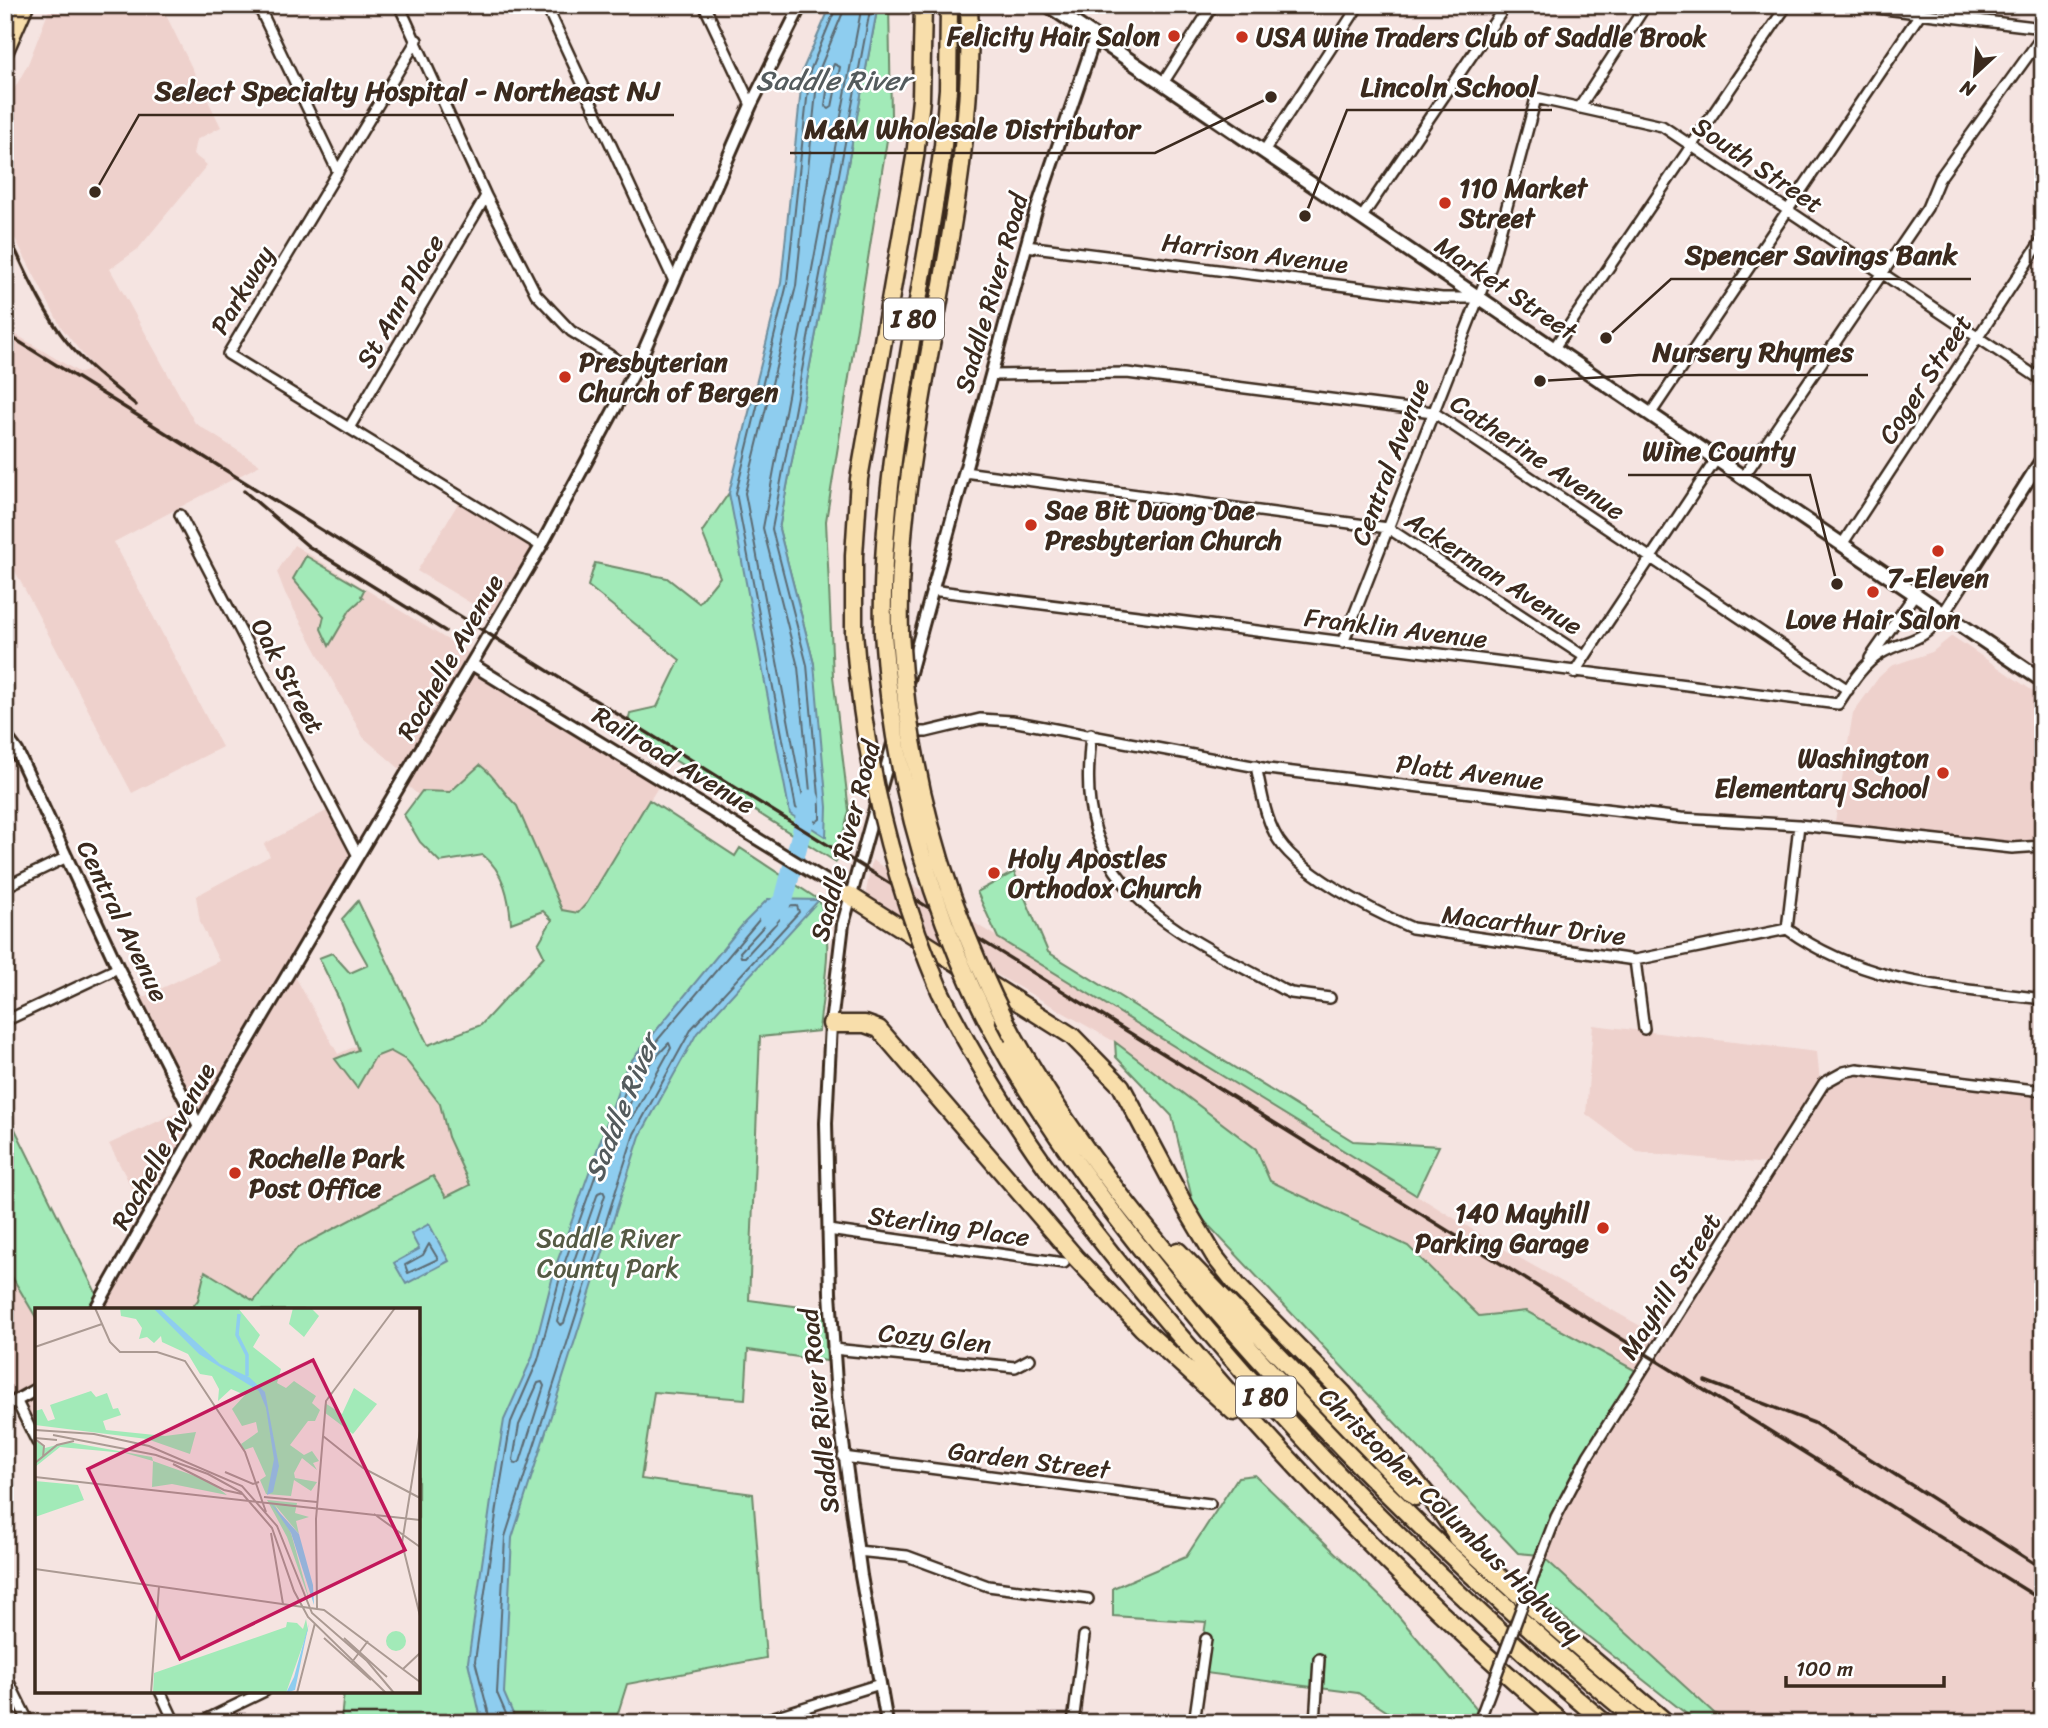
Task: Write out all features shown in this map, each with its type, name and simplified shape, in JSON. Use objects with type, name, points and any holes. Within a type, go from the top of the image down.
[{"type":"highway","points":[[5,22],[13,5]]},
{"type":"highway","points":[[5,52],[26,5]]},
{"type":"highway","name":"I 80","points":[[923,5],[921,99],[915,157],[859,479],[854,556],[854,632],[863,722],[883,824],[904,898],[940,991],[991,1086],[1065,1196],[1156,1309],[1297,1469],[1430,1604],[1563,1723]]},
{"type":"highway","name":"Christopher Columbus Highway","points":[[950,5],[948,89],[941,158],[888,484],[883,560],[892,633],[910,734],[935,843],[967,938],[1014,1037],[1049,1096],[1102,1171],[1208,1301],[1363,1469],[1491,1592],[1640,1723]]},
{"type":"highway","name":"Christopher Columbus Highway","points":[[969,5],[968,80],[960,168],[906,487],[892,633],[894,733],[918,846],[957,956],[987,1020],[1020,1080],[1085,1175],[1162,1275],[1252,1381],[1356,1493],[1437,1573],[1605,1723]]},
{"type":"highway","points":[[849,895],[1072,1036],[1102,1064],[1121,1086],[1186,1210],[1215,1257],[1237,1285],[1343,1394],[1441,1512],[1462,1543]]},
{"type":"highway","points":[[831,1024],[865,1024],[879,1029],[1076,1258],[1142,1328],[1297,1469]]},
{"type":"highway","points":[[1102,1171],[1336,1417],[1462,1543],[1667,1723]]},
{"type":"main road","name":"Market Street","points":[[1048,5],[2042,680]]},
{"type":"street","points":[[258,5],[338,172]]},
{"type":"street","points":[[400,5],[526,279],[548,310],[578,337],[635,371]]},
{"type":"street","points":[[546,5],[674,281]]},
{"type":"street","points":[[705,5],[751,105]]},
{"type":"street","name":"Rochelle Avenue","points":[[96,1308],[199,1127],[541,546],[635,371],[751,105],[801,5]]},
{"type":"street","points":[[1066,18],[1074,5]]},
{"type":"street","points":[[1163,83],[1213,5]]},
{"type":"street","points":[[1264,151],[1359,5]]},
{"type":"street","points":[[1362,218],[1506,5]]},
{"type":"street","points":[[1579,107],[1646,5]]},
{"type":"street","points":[[1554,348],[1787,5]]},
{"type":"street","points":[[1851,5],[2043,28]]},
{"type":"street","points":[[1651,413],[1920,13]]},
{"type":"street","points":[[1744,476],[1927,208],[1939,179],[2043,35]]},
{"type":"street","name":"Saddle River Road","points":[[887,1723],[857,1551],[833,1349],[826,1124],[836,967],[849,895],[897,733],[931,590],[993,375],[1026,246],[1095,37]]},
{"type":"street","name":"Parkway","points":[[417,40],[228,354],[541,546]]},
{"type":"street","name":"South Street","points":[[1536,98],[1662,126],[2043,381]]},
{"type":"street","name":"Central Avenue","points":[[1343,643],[1491,266],[1536,98]]},
{"type":"street","name":"St Ann Place","points":[[349,428],[486,196]]},
{"type":"street","name":"Coger Street","points":[[1843,543],[2043,238]]},
{"type":"street","name":"Harrison Avenue","points":[[1026,246],[1442,298],[1479,298]]},
{"type":"street","name":"Catherine Avenue","points":[[993,375],[1128,373],[1433,412],[1848,690]]},
{"type":"street","points":[[1863,668],[1884,652],[1923,636],[1944,613],[2043,457]]},
{"type":"street","points":[[1574,673],[1717,458]]},
{"type":"street","name":"Ackerman Avenue","points":[[964,472],[1388,528],[1585,657]]},
{"type":"street","name":"Oak Street","points":[[180,515],[358,856]]},
{"type":"street","name":"Franklin Avenue","points":[[931,590],[1574,673],[1838,704],[1848,690]]},
{"type":"street","points":[[1848,690],[1915,594]]},
{"type":"street","name":"Railroad Avenue","points":[[473,664],[849,895]]},
{"type":"street","name":"Platt Avenue","points":[[897,733],[926,732],[980,719],[1013,721],[1256,766],[1681,818],[1799,825],[2012,848],[2043,846]]},
{"type":"street","points":[[1091,734],[1090,804],[1094,824],[1110,866],[1130,894],[1163,922],[1282,989],[1291,993],[1330,998]]},
{"type":"street","name":"Central Avenue","points":[[5,735],[17,751],[118,968],[199,1127]]},
{"type":"street","points":[[5,757],[17,751]]},
{"type":"street","name":"Macarthur Drive","points":[[1256,766],[1273,833],[1290,857],[1388,918],[1430,933],[1635,960],[1787,929]]},
{"type":"street","points":[[1799,825],[1787,929],[1827,955],[1874,974],[2043,999]]},
{"type":"street","points":[[5,887],[67,857]]},
{"type":"street","points":[[1635,960],[1644,1029]]},
{"type":"street","points":[[5,1021],[118,968]]},
{"type":"street","name":"Mayhill Street","points":[[1479,1720],[1556,1517],[1588,1456],[1815,1092],[1824,1083],[1844,1072],[1857,1069],[2043,1091]]},
{"type":"street","name":"Sterling Place","points":[[828,1230],[1064,1264]]},
{"type":"street","name":"Cozy Glen","points":[[833,1349],[1015,1367],[1030,1359]]},
{"type":"street","points":[[5,1407],[35,1390]]},
{"type":"street","points":[[17,1402],[35,1438]]},
{"type":"street","name":"Garden Street","points":[[844,1457],[1210,1504]]},
{"type":"street","points":[[857,1551],[907,1556],[988,1587],[1088,1599]]},
{"type":"street","points":[[1073,1723],[1084,1636]]},
{"type":"street","points":[[1194,1723],[1206,1639]]},
{"type":"street","points":[[1315,1723],[1319,1660]]},
{"type":"street","points":[[5,1674],[29,1723]]},
{"type":"street","points":[[755,1723],[880,1684]]},
{"type":"street","points":[[161,1693],[175,1723]]},
{"type":"street","points":[[199,1723],[261,1693]]},
{"type":"shaded area","points":[[51,5],[161,5],[221,127],[196,140],[193,154],[207,165],[138,249],[110,269],[195,423],[260,465],[114,542],[222,747],[132,793],[5,552],[5,328],[80,373],[94,369],[61,327],[5,219],[5,106],[28,64]]},
{"type":"shaded area","points":[[462,497],[541,546],[499,620],[417,571]]},
{"type":"shaded area","points":[[294,545],[477,658],[474,664],[663,779],[573,926],[403,782],[407,775],[363,737],[285,593],[277,572]]},
{"type":"shaded area","name":"Washington Elementary School","points":[[1952,636],[2043,698],[2043,838],[2016,843],[1835,822],[1853,713],[1879,677],[1891,666],[1932,652]]},
{"type":"shaded area","points":[[332,808],[358,856],[291,969],[338,1054],[413,1020],[434,1062],[470,1185],[446,1197],[433,1176],[297,1248],[254,1301],[205,1271],[198,1301],[192,1308],[96,1308],[148,1219],[109,1144],[189,1107],[135,1001],[219,961],[200,922],[196,896],[270,856],[264,844]]},
{"type":"shaded area","points":[[872,860],[1509,1252],[1660,1337],[1768,1164],[1637,1152],[1586,1114],[1593,1025],[1817,1052],[1820,1083],[1853,1069],[2043,1089],[2043,1723],[1730,1723],[1715,1713],[1540,1555],[1526,1311],[1479,1316],[1408,1246],[1270,1181],[1256,1149],[1115,1042],[883,910],[866,892]]},
{"type":"shaded area","points":[[5,1265],[35,1316],[35,1438],[17,1402],[5,1407]]},
{"type":"green space","points":[[878,5],[889,5],[891,115],[826,521],[833,676],[849,811],[836,862],[627,730],[630,713],[657,707],[680,660],[588,586],[595,563],[667,578],[699,603],[720,577],[702,532],[729,493],[797,794],[814,664],[779,529]]},
{"type":"green space","points":[[306,556],[364,590],[361,596],[363,598],[350,610],[329,646],[321,629],[324,616],[293,579]]},
{"type":"green space","name":"Saddle River County Park","points":[[480,765],[491,775],[517,806],[562,910],[578,913],[587,903],[649,800],[735,856],[740,848],[819,900],[827,931],[819,1031],[760,1037],[749,1300],[824,1310],[827,1361],[748,1350],[745,1399],[654,1392],[641,1479],[753,1494],[766,1658],[627,1684],[618,1713],[622,1723],[337,1723],[341,1720],[344,1693],[420,1693],[420,1308],[192,1308],[198,1300],[205,1271],[254,1301],[297,1248],[433,1176],[446,1197],[470,1185],[448,1137],[440,1104],[406,1060],[390,1051],[375,1057],[357,1088],[335,1059],[358,1050],[339,999],[319,958],[332,953],[350,973],[368,965],[342,919],[358,901],[428,1045],[481,1025],[544,956],[538,944],[552,920],[543,911],[511,923],[501,877],[490,862],[483,855],[440,862],[420,842],[404,815],[422,791],[450,792]]},
{"type":"green space","points":[[1014,872],[1048,952],[1353,1141],[1439,1146],[1416,1195],[998,938],[977,892]]},
{"type":"green space","points":[[1115,1042],[1256,1149],[1270,1181],[1408,1246],[1479,1316],[1526,1311],[1638,1372],[1557,1512],[1541,1555],[1714,1713],[1730,1723],[1698,1723],[1528,1589],[1540,1555],[1518,1553],[1195,1211],[1172,1116],[1116,1057]]},
{"type":"green space","points":[[5,1109],[100,1301],[96,1308],[35,1308],[35,1316],[5,1265]]},
{"type":"green space","points":[[1255,1475],[1389,1605],[1489,1723],[1405,1723],[1358,1693],[1198,1672],[1206,1622],[1113,1616],[1113,1588],[1186,1557],[1238,1477]]},
{"type":"water","name":"Saddle River","points":[[831,5],[878,5],[779,529],[814,664],[827,807],[826,837],[790,814],[729,493],[781,283],[803,69]]},
{"type":"water","name":"Saddle River","points":[[768,899],[819,900],[697,1033],[640,1136],[512,1538],[504,1693],[517,1723],[482,1723],[468,1662],[493,1487],[504,1420],[532,1358],[555,1268],[627,1066],[744,923]]},
{"type":"water","points":[[429,1224],[449,1261],[406,1284],[394,1263],[419,1249],[411,1234]]},
{"type":"waterway","name":"Saddle River","points":[[768,917],[784,899],[810,799]]},
{"type":"railway","points":[[5,228],[57,329],[91,368],[136,405]]},
{"type":"railway","points":[[5,333],[2043,1601]]},
{"type":"railway","points":[[244,491],[308,546],[445,631]]},
{"type":"railway","points":[[1705,1381],[1814,1423],[2043,1569]]},
{"type":"place","name":"Felicity Hair Salon","points":[[1174,36]]},
{"type":"place","name":"USA Wine Traders Club of Saddle Brook","points":[[1242,37]]},
{"type":"place","name":"M&M Wholesale Distributor","points":[[1271,97]]},
{"type":"place","name":"Select Specialty Hospital - Northeast NJ","points":[[95,192]]},
{"type":"place","name":"110 Market Street","points":[[1445,203]]},
{"type":"place","name":"Lincoln School","points":[[1305,216]]},
{"type":"place","name":"Spencer Savings Bank","points":[[1606,338]]},
{"type":"place","name":"Presbyterian Church of Bergen","points":[[565,377]]},
{"type":"place","name":"Nursery Rhymes","points":[[1540,381]]},
{"type":"place","name":"Sae Bit Duong Dae Presbyterian Church","points":[[1031,525]]},
{"type":"place","name":"7-Eleven","points":[[1938,551]]},
{"type":"place","name":"Wine County","points":[[1837,584]]},
{"type":"place","name":"Love Hair Salon","points":[[1873,592]]},
{"type":"place","name":"Washington Elementary School","points":[[1943,773]]},
{"type":"place","name":"Holy Apostles Orthodox Church","points":[[994,873]]},
{"type":"place","name":"Rochelle Park Post Office","points":[[235,1173]]},
{"type":"place","name":"140 Mayhill Parking Garage","points":[[1603,1228]]}]
